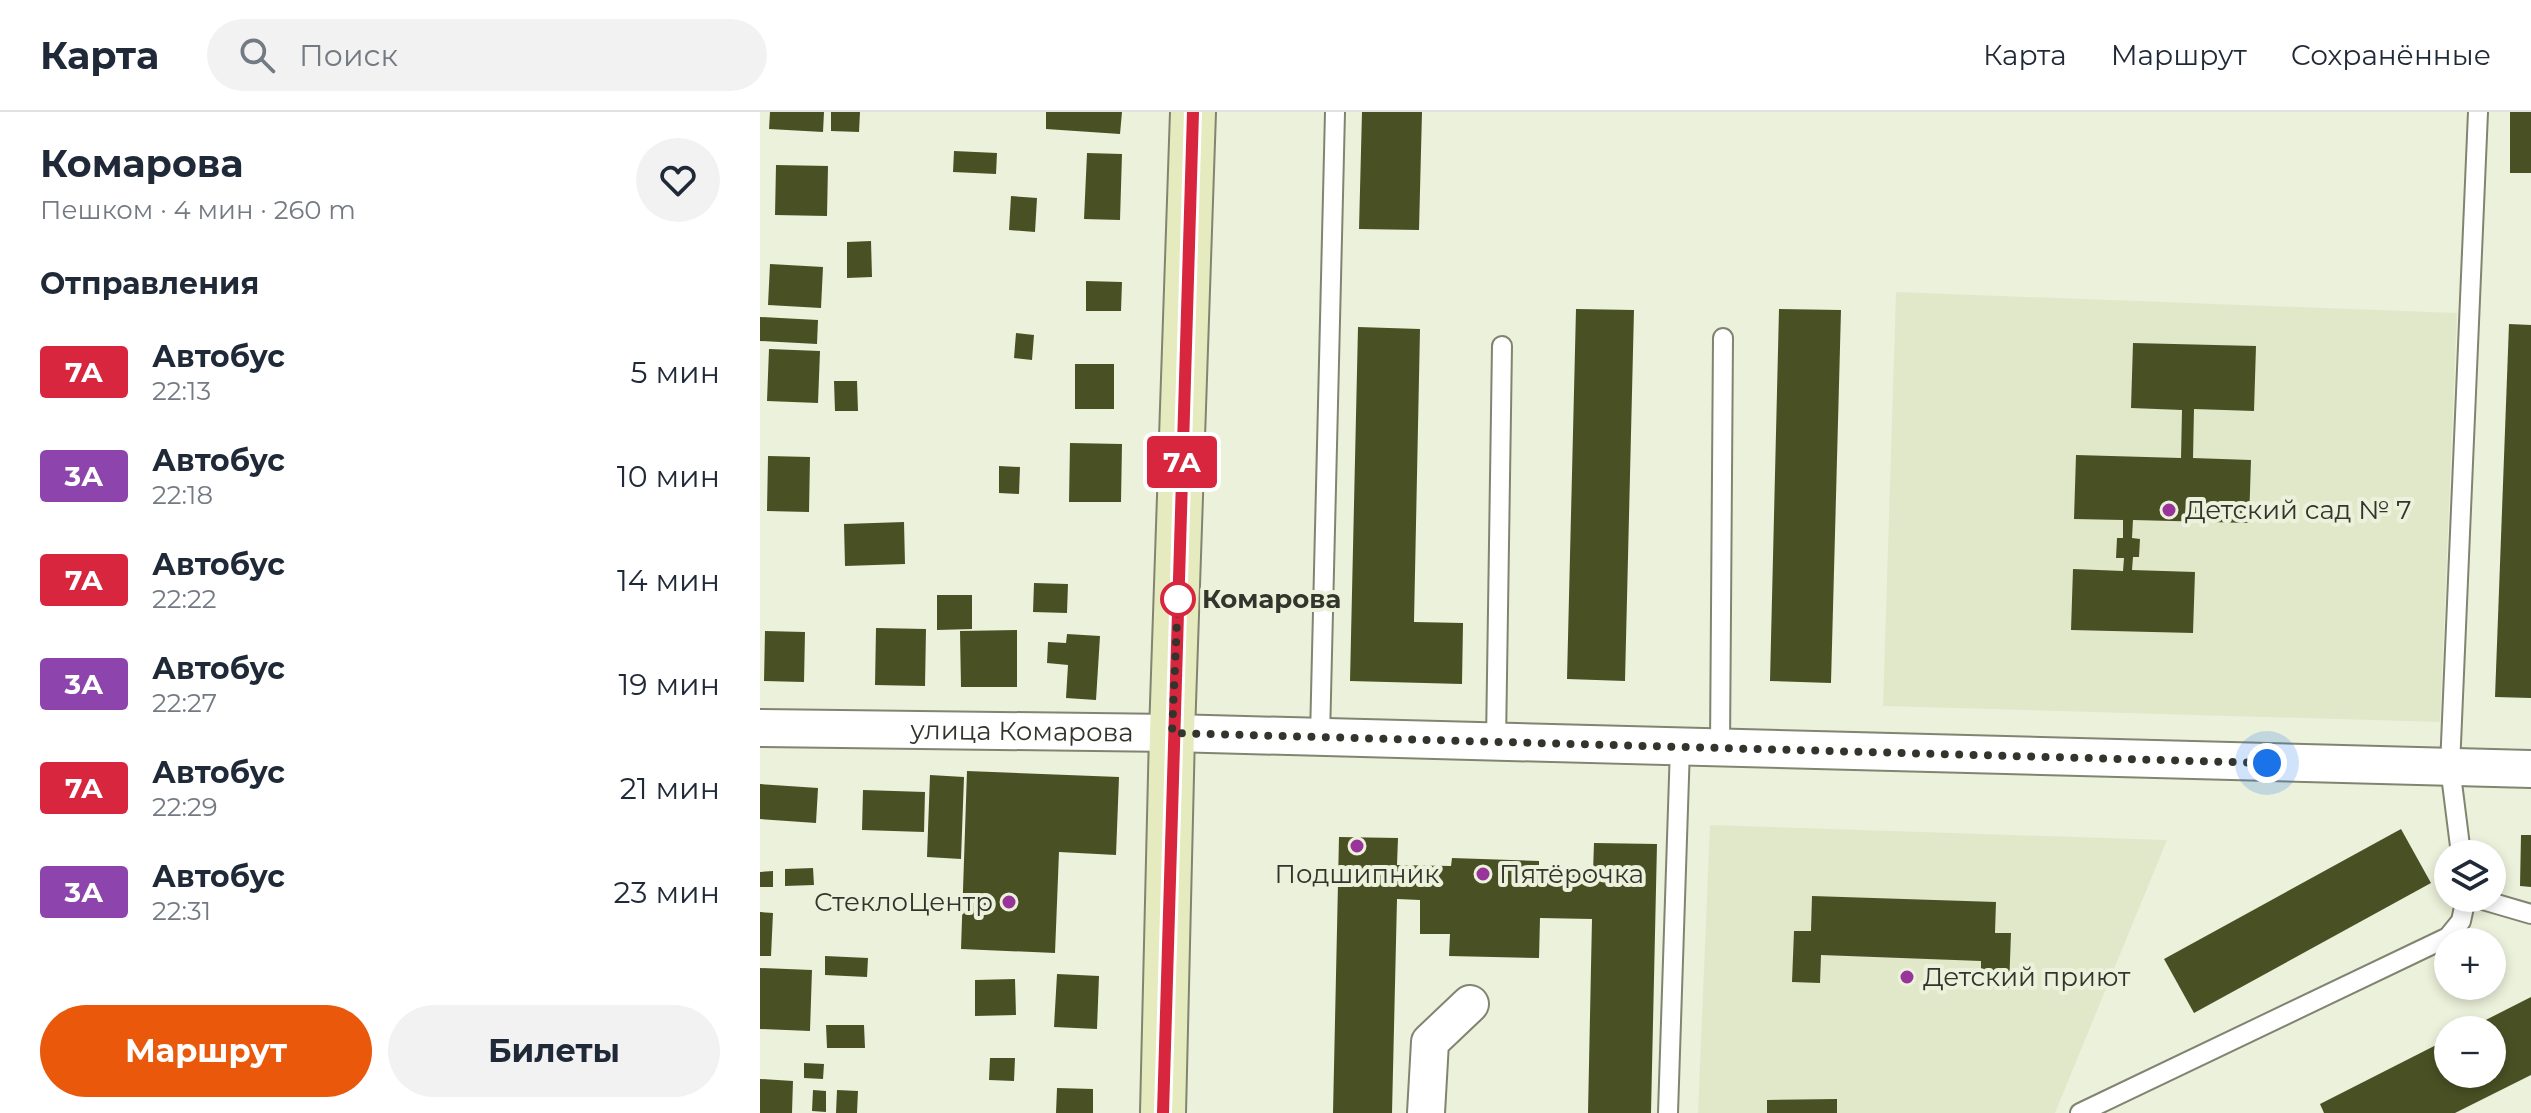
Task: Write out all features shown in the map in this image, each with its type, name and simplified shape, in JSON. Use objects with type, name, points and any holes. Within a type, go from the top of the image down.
[{"type":"main road","points":[[1163,1113],[1193,112]]},
{"type":"street","name":"улица Комарова","points":[[760,728],[1172,733],[2531,769]]},
{"type":"street","points":[[1426,1113],[1430,1042],[1470,1004]]},
{"type":"lane","points":[[1320,737],[1335,112]]},
{"type":"lane","points":[[2459,840],[2450,767],[2478,112]]},
{"type":"lane","points":[[1720,748],[1723,338]]},
{"type":"lane","points":[[1496,742],[1502,346]]},
{"type":"lane","points":[[1668,1113],[1680,747]]},
{"type":"lane","points":[[2506,907],[2531,914]]},
{"type":"lane","points":[[2081,1113],[2448,937],[2461,921],[2463,912]]},
{"type":"shaded area","name":"Детский сад № 7","points":[[1896,292],[2457,313],[2440,722],[1883,706]]},
{"type":"shaded area","name":"Детский приют","points":[[1710,825],[2167,840],[2055,1113],[1698,1113]]},
{"type":"building","points":[[770,112],[824,112],[823,132],[769,129]]},
{"type":"building","points":[[831,112],[860,112],[859,132],[831,131]]},
{"type":"building","points":[[1046,112],[1122,112],[1120,134],[1046,129]]},
{"type":"building","points":[[1362,112],[1422,112],[1419,230],[1359,229]]},
{"type":"building","points":[[2510,112],[2531,112],[2531,173],[2510,173]]},
{"type":"building","points":[[954,151],[997,153],[996,174],[953,172]]},
{"type":"building","points":[[1087,153],[1122,154],[1120,220],[1084,219]]},
{"type":"building","points":[[776,165],[828,166],[827,216],[775,215]]},
{"type":"building","points":[[1011,196],[1037,198],[1035,232],[1009,230]]},
{"type":"building","points":[[871,241],[872,277],[847,278],[847,242]]},
{"type":"building","points":[[770,264],[823,267],[821,308],[768,305]]},
{"type":"building","points":[[1086,281],[1122,282],[1121,311],[1086,311]]},
{"type":"building","points":[[1576,309],[1634,310],[1625,681],[1567,679]]},
{"type":"building","points":[[1779,309],[1841,310],[1831,683],[1770,681]]},
{"type":"building","points":[[760,317],[818,320],[817,344],[760,341]]},
{"type":"building","points":[[2509,324],[2531,325],[2531,698],[2495,697]]},
{"type":"building","points":[[1358,327],[1420,329],[1414,622],[1463,623],[1462,684],[1350,681]]},
{"type":"building","points":[[1016,333],[1034,335],[1032,360],[1014,358]]},
{"type":"building","points":[[2133,343],[2256,346],[2254,411],[2194,409],[2193,458],[2251,460],[2249,523],[2133,520],[2132,538],[2140,539],[2139,557],[2133,557],[2132,570],[2195,572],[2193,633],[2071,630],[2073,569],[2123,571],[2124,558],[2116,558],[2117,538],[2123,538],[2123,520],[2074,519],[2076,455],[2181,458],[2182,410],[2131,408]]},
{"type":"building","points":[[769,349],[820,351],[818,403],[767,401]]},
{"type":"building","points":[[1075,364],[1114,364],[1114,409],[1075,409]]},
{"type":"building","points":[[834,381],[857,381],[858,411],[835,411]]},
{"type":"building","points":[[1070,443],[1122,444],[1121,502],[1069,502]]},
{"type":"building","points":[[768,456],[810,457],[809,512],[767,511]]},
{"type":"building","points":[[999,466],[1020,467],[1019,494],[999,493]]},
{"type":"building","points":[[904,522],[905,564],[845,566],[844,524]]},
{"type":"building","points":[[1034,583],[1068,584],[1067,613],[1033,612]]},
{"type":"building","points":[[937,595],[972,595],[972,629],[937,630]]},
{"type":"building","points":[[876,628],[926,629],[925,686],[875,685]]},
{"type":"building","points":[[1017,630],[1017,687],[961,687],[960,631]]},
{"type":"building","points":[[765,631],[805,632],[804,682],[764,681]]},
{"type":"building","points":[[1067,634],[1100,636],[1096,700],[1066,698],[1068,665],[1047,663],[1048,642],[1066,643]]},
{"type":"building","name":"СтеклоЦентр","points":[[967,771],[1119,777],[1116,855],[1059,852],[1055,953],[961,949]]},
{"type":"building","points":[[930,775],[964,777],[961,859],[927,857]]},
{"type":"building","points":[[760,784],[818,788],[816,823],[760,819]]},
{"type":"building","points":[[863,790],[925,792],[924,832],[862,830]]},
{"type":"building","points":[[2401,829],[2431,883],[2194,1013],[2164,959]]},
{"type":"building","points":[[2521,835],[2531,835],[2531,887],[2520,886]]},
{"type":"building","points":[[1339,837],[1398,838],[1397,865],[1451,866],[1452,858],[1539,861],[1539,871],[1593,872],[1594,843],[1657,844],[1651,1113],[1588,1113],[1592,919],[1540,918],[1539,958],[1449,956],[1450,934],[1420,934],[1420,900],[1397,899],[1392,1113],[1333,1113]]},
{"type":"building","points":[[813,868],[814,885],[785,886],[785,869]]},
{"type":"building","points":[[773,871],[773,887],[760,887],[760,872]]},
{"type":"building","points":[[1812,896],[1996,902],[1995,933],[2011,933],[2009,988],[1981,987],[1981,961],[1821,955],[1820,983],[1792,982],[1794,931],[1811,931]]},
{"type":"building","points":[[760,912],[773,913],[771,956],[760,956]]},
{"type":"building","points":[[825,956],[868,958],[867,977],[825,975]]},
{"type":"building","points":[[760,968],[812,970],[810,1031],[760,1029]]},
{"type":"building","points":[[1057,974],[1099,976],[1097,1029],[1054,1027]]},
{"type":"building","points":[[1015,979],[1016,1015],[975,1016],[975,980]]},
{"type":"building","points":[[2531,997],[2531,1075],[2506,1088],[2506,1016],[2494,1016]]},
{"type":"building","points":[[826,1025],[864,1025],[865,1048],[827,1048]]},
{"type":"building","points":[[2434,1046],[2434,1088],[2505,1088],[2455,1113],[2324,1113],[2320,1104]]},
{"type":"building","points":[[990,1058],[1015,1058],[1014,1081],[989,1080]]},
{"type":"building","points":[[804,1063],[824,1064],[823,1079],[804,1078]]},
{"type":"building","points":[[760,1079],[793,1081],[792,1113],[760,1113]]},
{"type":"building","points":[[1057,1088],[1093,1089],[1093,1113],[1056,1113]]},
{"type":"building","points":[[813,1090],[826,1091],[826,1112],[812,1111]]},
{"type":"building","points":[[837,1090],[858,1091],[857,1113],[836,1113]]},
{"type":"building","points":[[1837,1099],[1837,1113],[1767,1113],[1767,1100]]},
{"type":"bus line","name":"7А","points":[[1163,1113],[1193,112]]},
{"type":"place","name":"Детский сад № 7","points":[[2169,510]]},
{"type":"place","name":"Комарова","points":[[1178,599]]},
{"type":"place","name":"Подшипник","points":[[1357,846]]},
{"type":"place","name":"Пятёрочка","points":[[1483,874]]},
{"type":"place","name":"СтеклоЦентр","points":[[1009,902]]},
{"type":"place","name":"Детский приют","points":[[1907,977]]},
{"type":"route","points":[[1178,599],[1172,733],[2267,763]]}]
